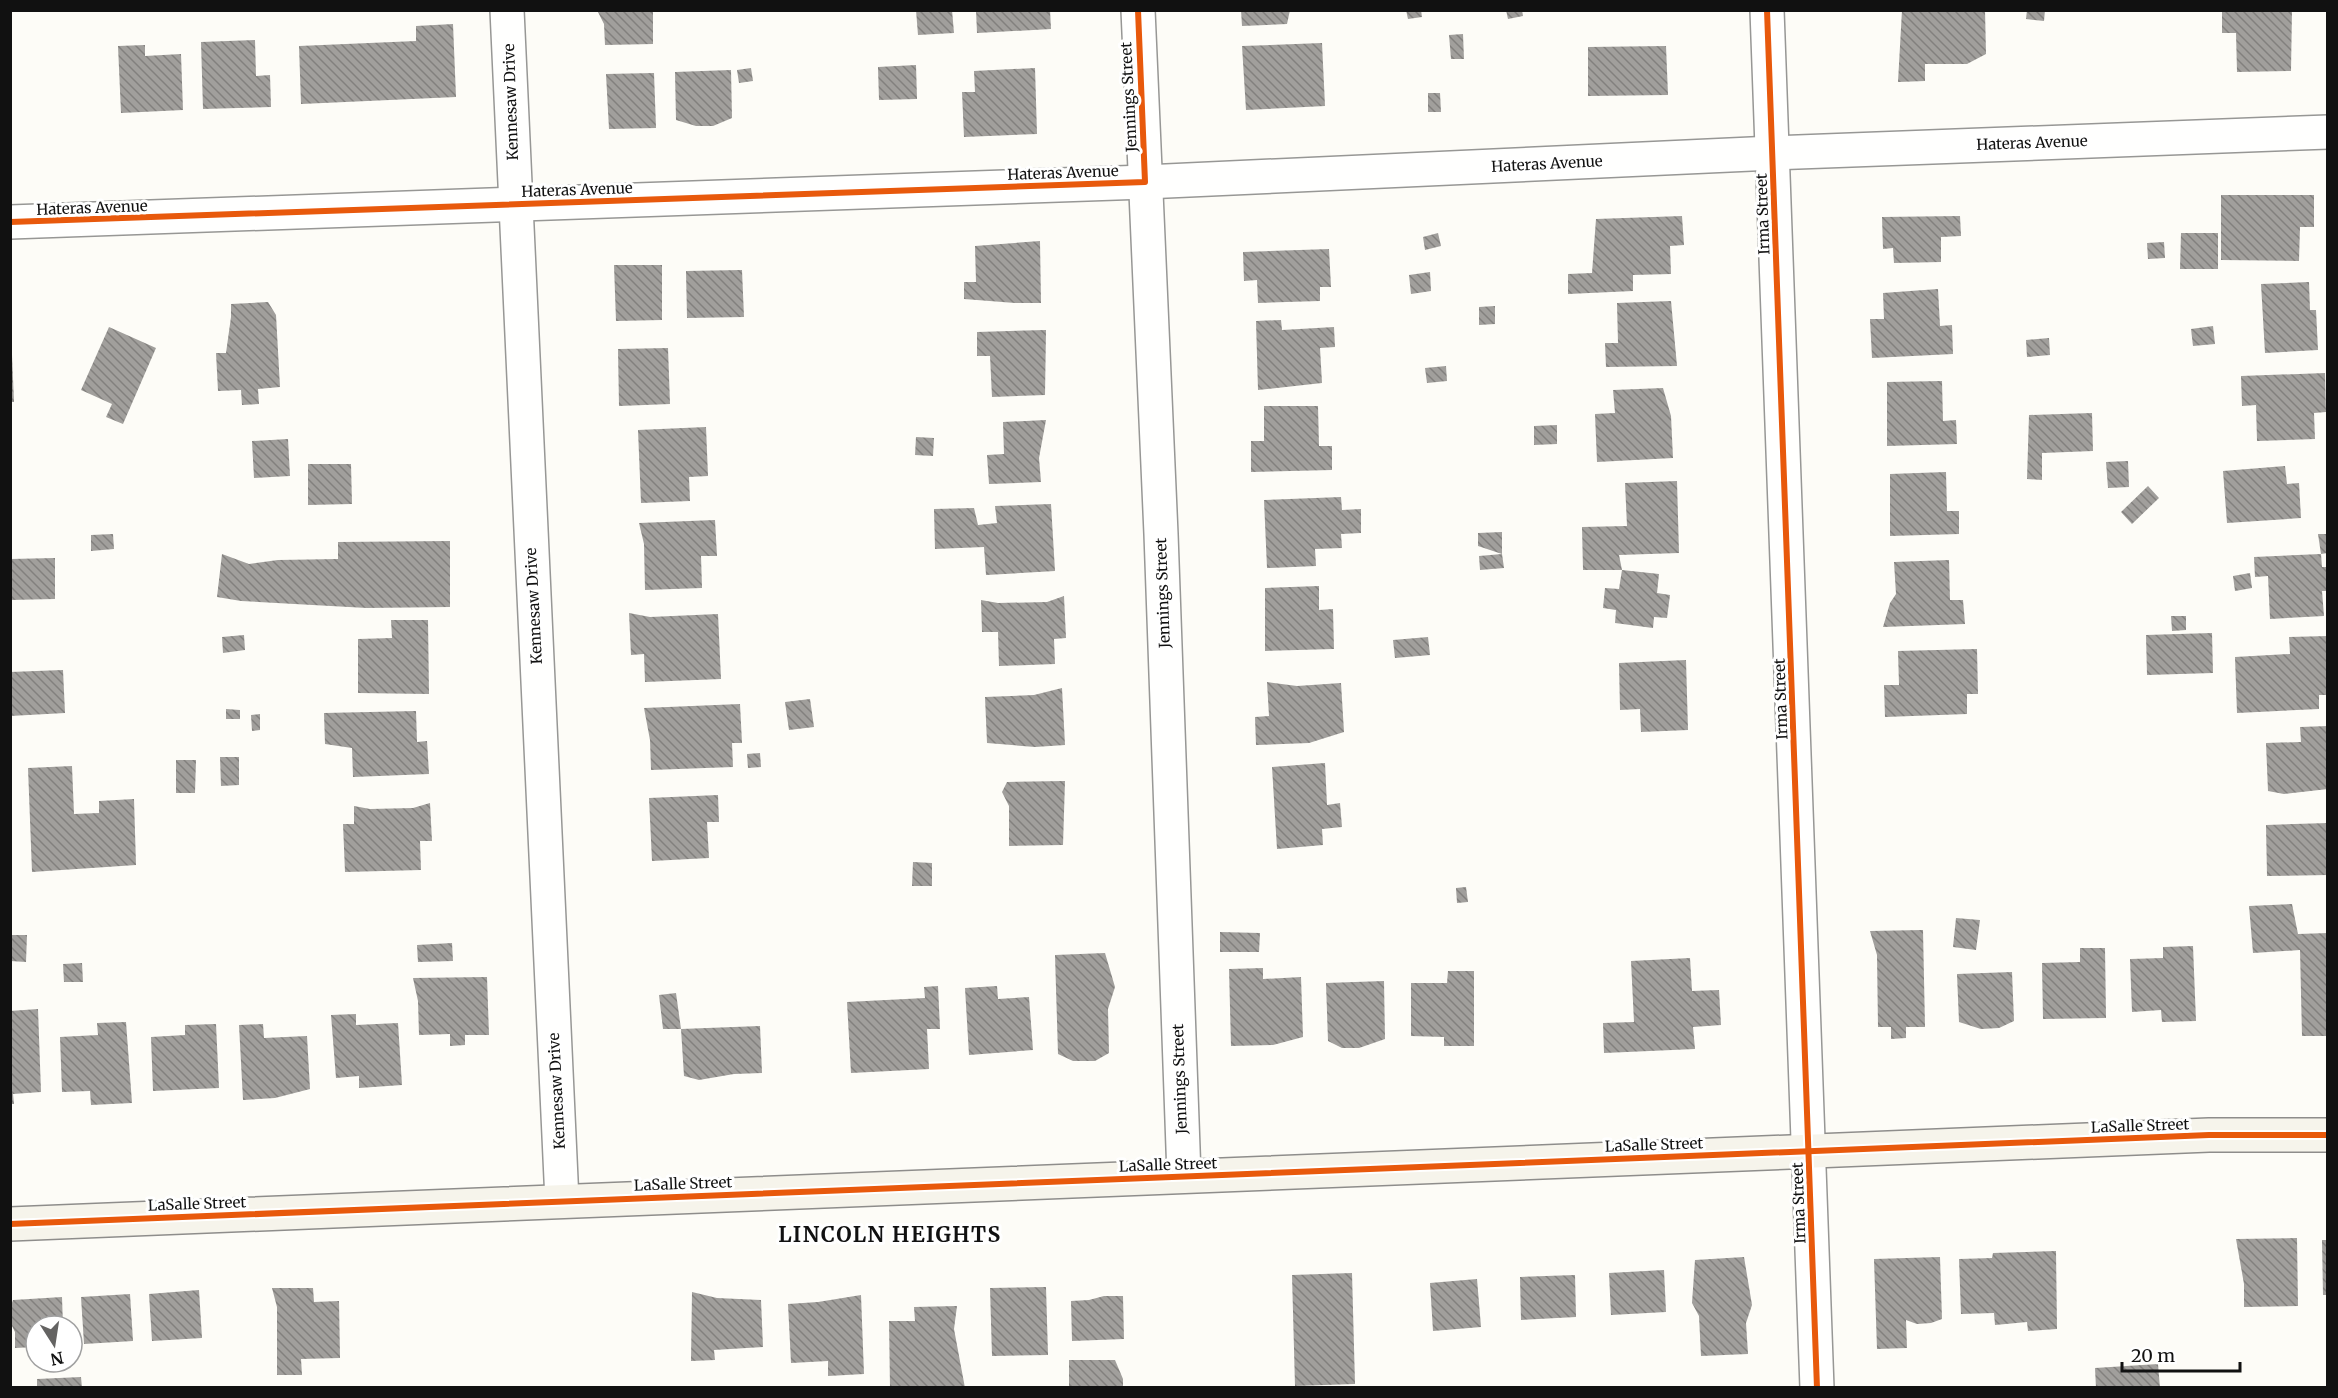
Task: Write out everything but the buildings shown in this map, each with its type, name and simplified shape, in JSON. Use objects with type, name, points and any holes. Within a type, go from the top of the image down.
[{"type":"street","name":"Kennesaw Drive","points":[[507,10],[562,1201]]},
{"type":"street","name":"Jennings Street","points":[[1138,10],[1184,1176]]},
{"type":"street","name":"Irma Street","points":[[1767,10],[1817,1388]]},
{"type":"street","name":"Hateras Avenue","points":[[10,222],[1145,182],[1773,153],[2328,132]]},
{"type":"street","name":"LaSalle Street","points":[[10,1224],[2209,1135],[2328,1135]]},
{"type":"cycle path","points":[[10,222],[1145,182],[1138,10]]},
{"type":"cycle path","points":[[1767,10],[1817,1388]]},
{"type":"cycle path","points":[[10,1224],[2209,1135],[2328,1135]]},
{"type":"district","name":"LINCOLN HEIGHTS","points":[[890,1235]]}]
